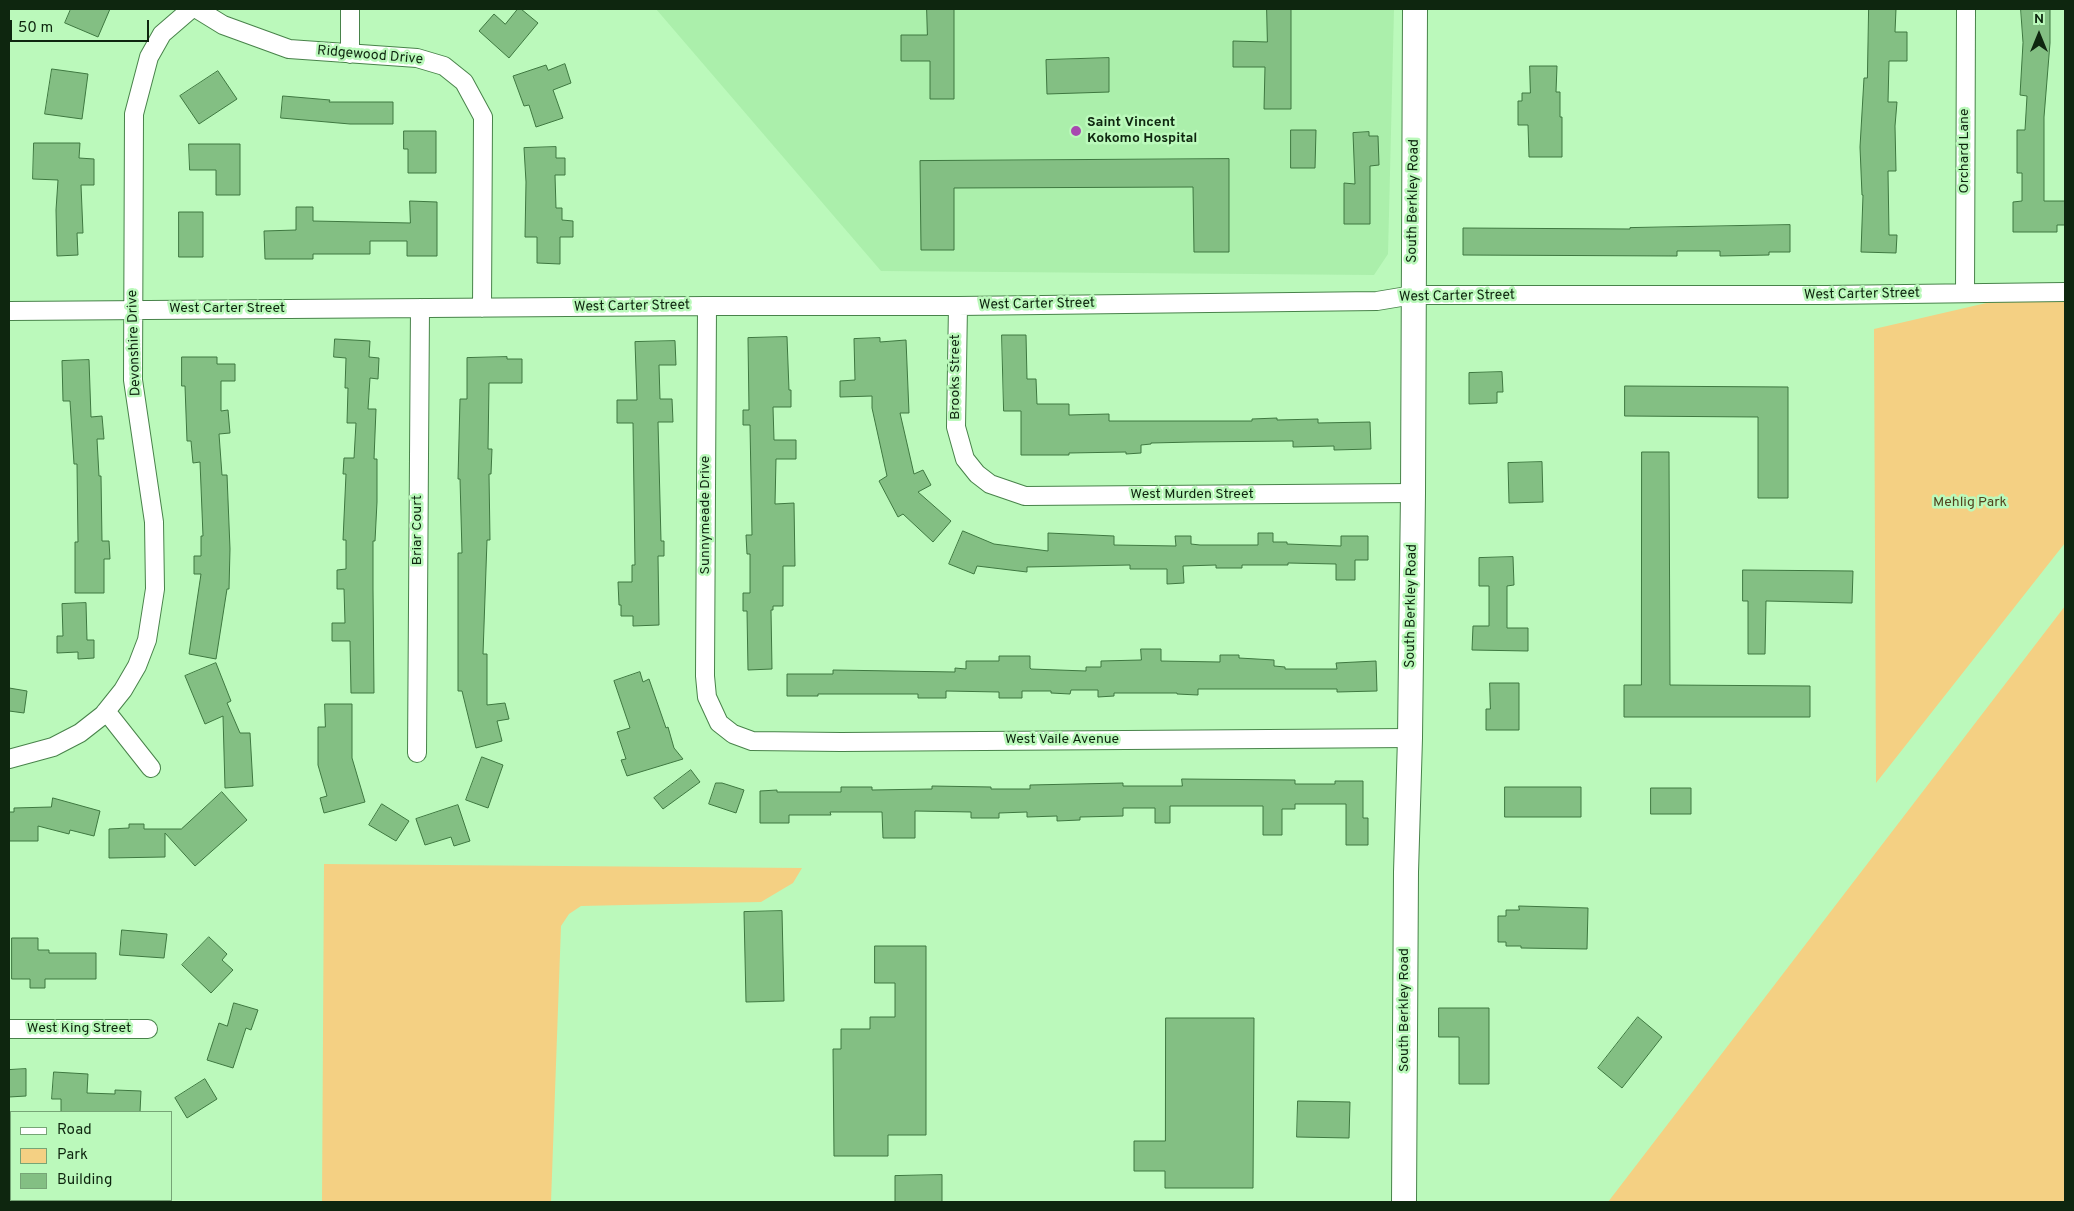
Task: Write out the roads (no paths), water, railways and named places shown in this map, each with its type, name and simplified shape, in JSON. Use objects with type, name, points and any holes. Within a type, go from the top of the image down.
[{"type":"street","name":"Devonshire Drive","points":[[9,759],[53,747],[80,733],[106,712],[123,690],[137,666],[147,640],[155,590],[154,522],[133,380],[134,114],[149,57],[162,34],[191,9]]},
{"type":"street","name":"Ridgewood Drive","points":[[197,9],[223,26],[289,49],[417,58],[444,66],[464,82],[483,117],[482,308]]},
{"type":"street","points":[[350,9],[350,54]]},
{"type":"street","name":"South Berkley Road","points":[[1404,1202],[1406,872],[1410,738],[1413,493],[1415,9]]},
{"type":"street","name":"Orchard Lane","points":[[1965,293],[1966,9]]},
{"type":"street","name":"West Carter Street","points":[[9,311],[958,306],[1377,300],[1413,295],[1826,295],[2065,292]]},
{"type":"street","name":"Sunnymeade Drive","points":[[707,306],[705,676],[707,697],[719,722]]},
{"type":"street","name":"Brooks Street","points":[[958,306],[956,428],[965,458],[977,474]]},
{"type":"street","name":"Briar Court","points":[[417,753],[420,308]]},
{"type":"street","name":"West Murden Street","points":[[977,474],[990,484],[1025,496],[1413,493]]},
{"type":"street","points":[[106,712],[151,768]]},
{"type":"street","name":"West Vaile Avenue","points":[[719,722],[733,734],[752,741],[1410,738]]},
{"type":"street","name":"West King Street","points":[[9,1029],[148,1029]]},
{"type":"place","name":"Saint Vincent Kokomo Hospital","points":[[1076,131]]},
{"type":"park label","name":"Mehlig Park","points":[[1970,503]]}]
